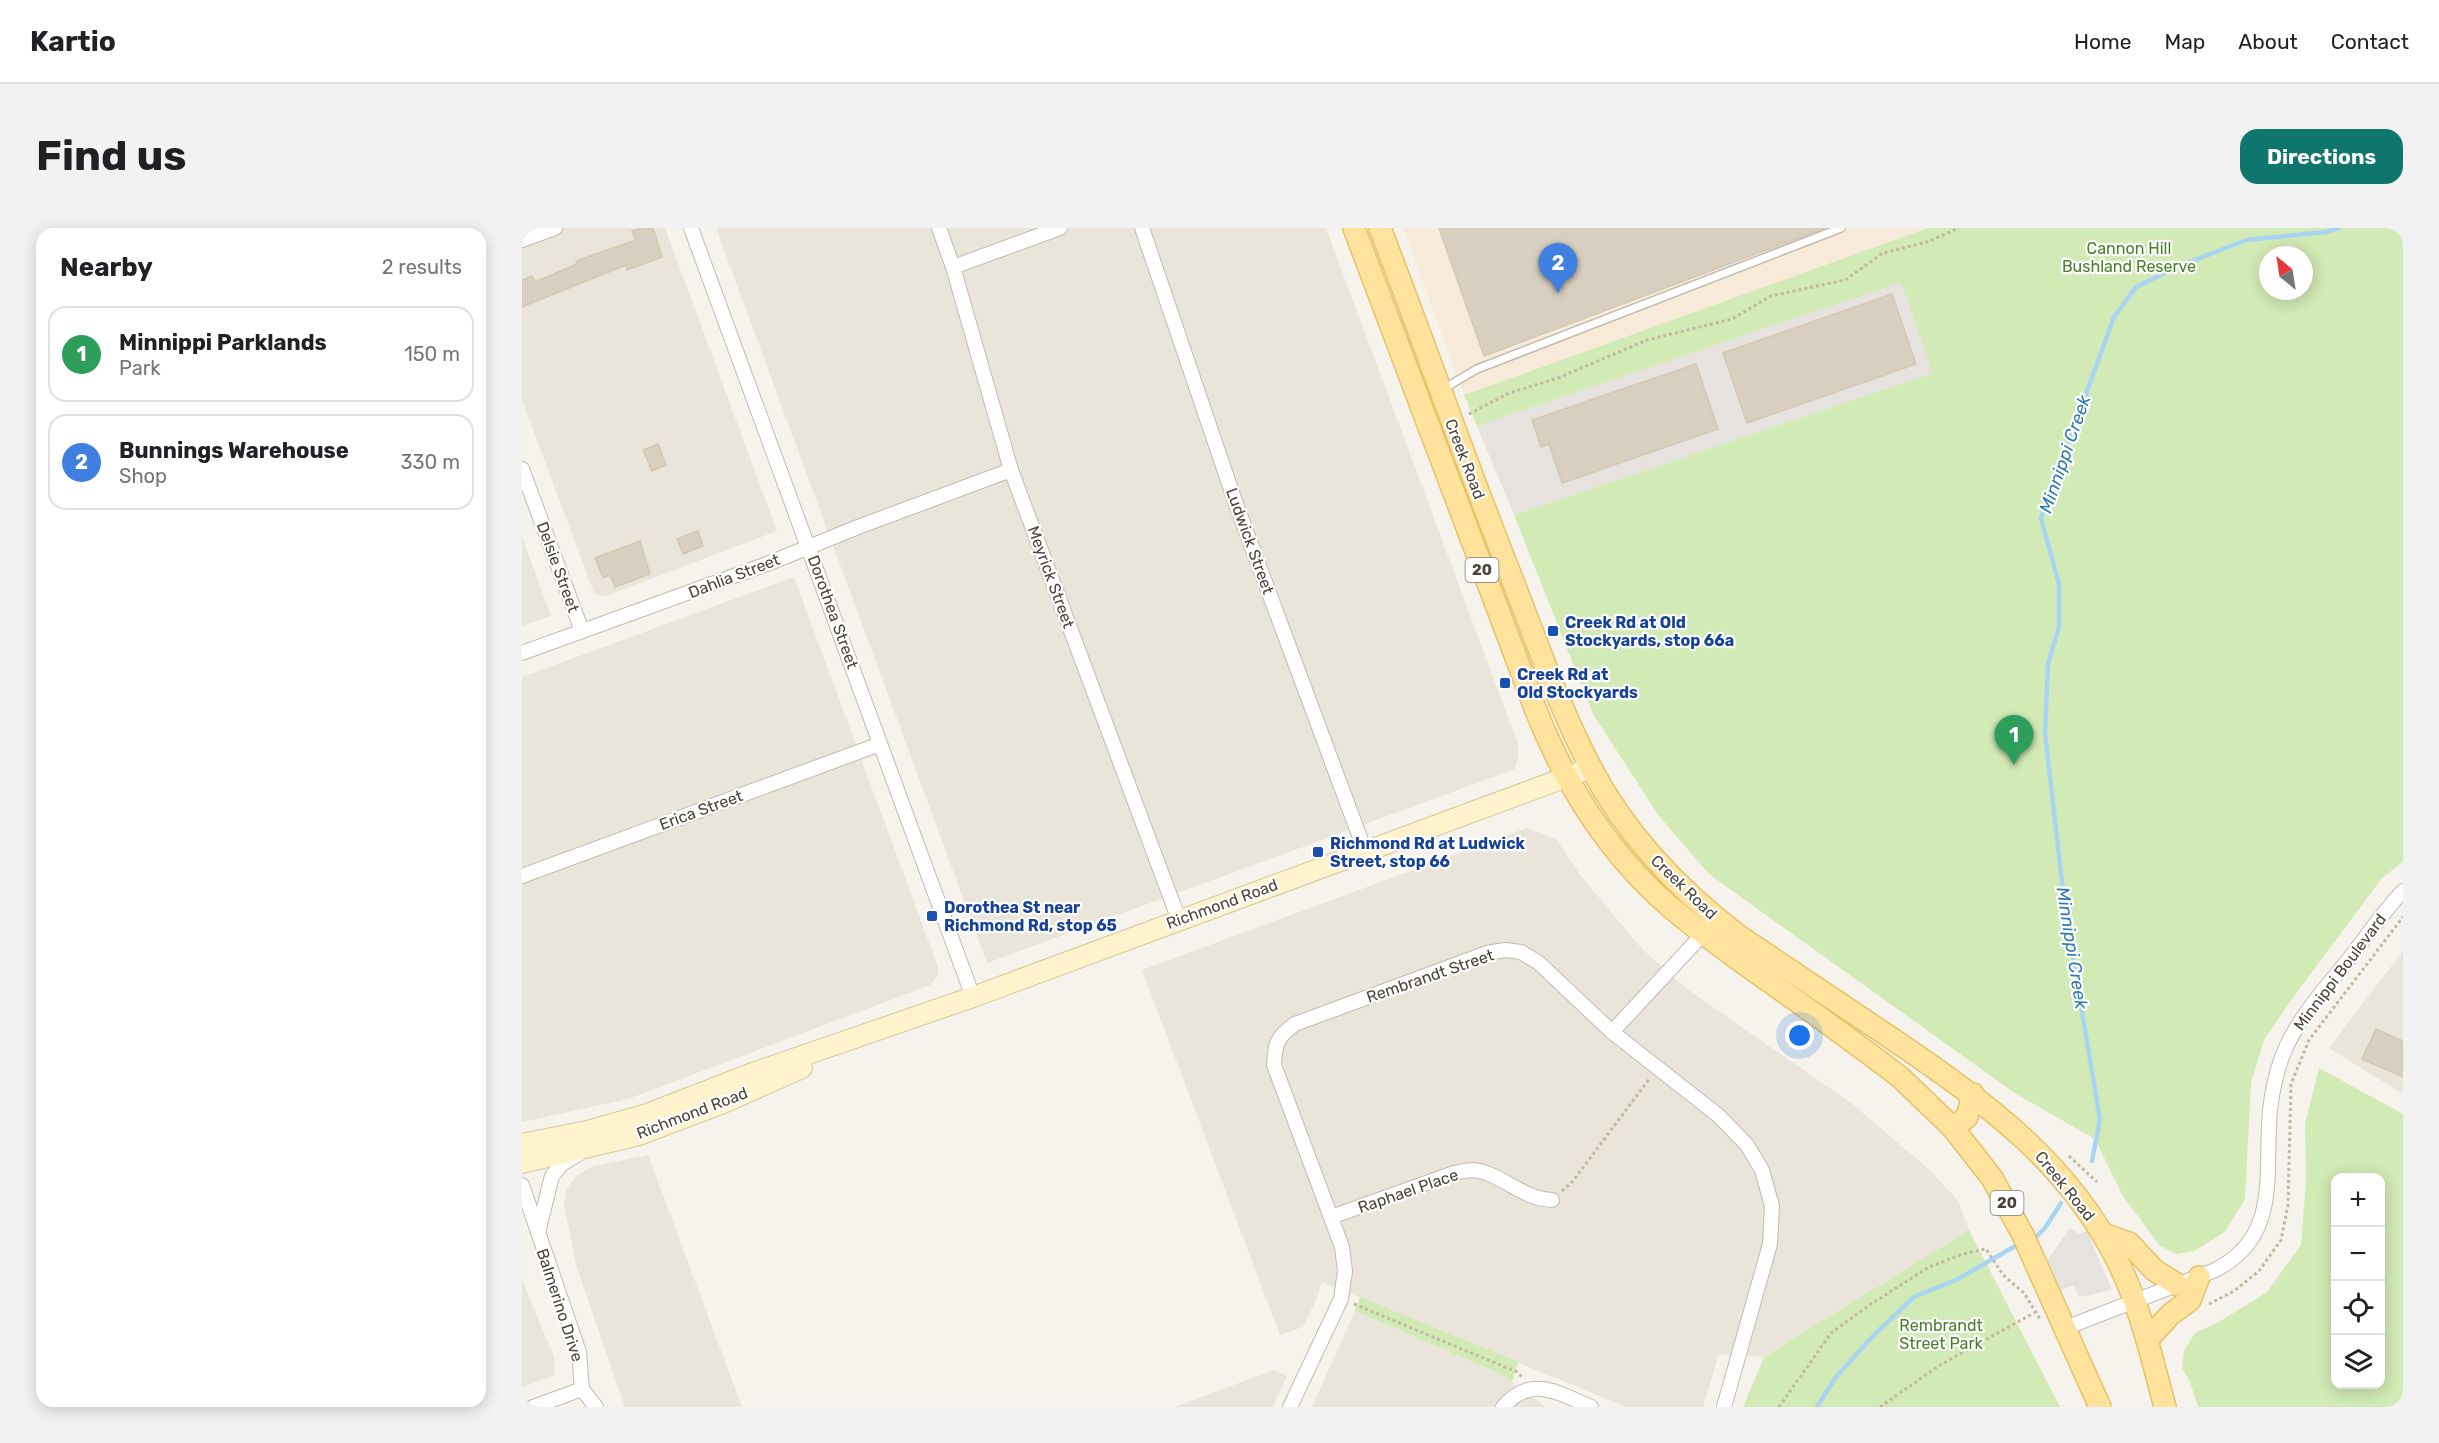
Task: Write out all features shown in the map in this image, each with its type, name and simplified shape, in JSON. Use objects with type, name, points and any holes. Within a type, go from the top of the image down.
[{"type":"main road","name":"Creek Road","points":[[1354,228],[1534,708],[1567,778],[1603,835],[1631,869],[1666,903],[1704,934],[1901,1078],[1953,1128],[1980,1161],[2005,1200],[2066,1328],[2100,1407]]},
{"type":"main road","name":"Creek Road","points":[[1380,228],[1440,391],[1559,698],[1591,768],[1613,805],[1649,854],[1711,914],[1739,936],[1973,1094],[2024,1138],[2049,1164],[2072,1190],[2103,1234],[2120,1264],[2147,1340],[2165,1407]]},
{"type":"main road","name":"Richmond Road","points":[[522,1163],[797,1057],[854,1040],[974,997],[1591,768]]},
{"type":"main road","name":"Richmond Road","points":[[522,1144],[588,1139],[593,1134],[607,1134],[679,1111],[685,1118],[817,1061],[854,1040]]},
{"type":"main road","points":[[1953,1128],[1966,1117],[1973,1094]]},
{"type":"main road","points":[[2103,1234],[2129,1242],[2154,1270],[2178,1285]]},
{"type":"main road","points":[[2147,1340],[2171,1314],[2190,1300],[2199,1277]]},
{"type":"street","points":[[522,240],[555,228]]},
{"type":"street","name":"Dorothea Street","points":[[691,228],[974,997]]},
{"type":"street","name":"Meyrick Street","points":[[939,228],[953,267],[1011,470],[1179,920]]},
{"type":"street","points":[[953,267],[1060,228]]},
{"type":"street","name":"Ludwick Street","points":[[1142,228],[1236,504],[1365,851]]},
{"type":"street","name":"Delsie Street","points":[[522,469],[582,631]]},
{"type":"street","name":"Dahlia Street","points":[[522,653],[767,564],[1011,470]]},
{"type":"street","name":"Erica Street","points":[[522,876],[880,744]]},
{"type":"street","name":"Minnippi Boulevard","points":[[2066,1328],[2199,1277],[2231,1261],[2246,1246],[2259,1226],[2267,1198],[2270,1112],[2274,1086],[2283,1056],[2298,1025],[2403,891]]},
{"type":"street","points":[[1612,1032],[1704,934]]},
{"type":"street","name":"Rembrandt Street","points":[[1290,1407],[1341,1299],[1344,1263],[1342,1247],[1274,1065],[1275,1049],[1280,1035],[1295,1024],[1487,953],[1505,950],[1521,952],[1539,963],[1612,1032],[1719,1116],[1747,1145],[1762,1170],[1772,1206],[1770,1244],[1724,1407]]},
{"type":"street","name":"Balmerino Drive","points":[[538,1234],[552,1176],[588,1139]]},
{"type":"street","name":"Raphael Place","points":[[1331,1217],[1454,1173],[1471,1170],[1487,1174],[1535,1199],[1552,1200]]},
{"type":"street","name":"Balmerino Drive","points":[[522,1185],[579,1352],[582,1389]]},
{"type":"street","name":"Balmerino Drive","points":[[522,1220],[538,1234]]},
{"type":"street","points":[[1503,1407],[1513,1395],[1532,1388],[1548,1389],[1591,1407]]},
{"type":"street","points":[[533,1407],[582,1389],[596,1407]]},
{"type":"lane","points":[[1440,391],[1477,369],[1841,228]]},
{"type":"path","points":[[1469,414],[1509,393],[1558,378],[1647,340],[1732,319],[1771,296],[1845,280],[1883,253],[1927,242],[1959,228]]},
{"type":"path","points":[[2203,1308],[2234,1291],[2259,1271],[2281,1240],[2288,1204],[2291,1084],[2309,1040],[2403,917]]},
{"type":"path","points":[[1552,1200],[1573,1181],[1658,1068]]},
{"type":"path","points":[[2065,1153],[2097,1182]]},
{"type":"path","points":[[1779,1407],[1831,1333],[1929,1266],[1986,1249],[2003,1275],[2024,1293],[2034,1313],[1940,1365],[1880,1407]]},
{"type":"path","points":[[1341,1299],[1517,1372],[1532,1388]]},
{"type":"path","points":[[1884,1403],[1888,1407]]},
{"type":"shaded area","points":[[522,228],[665,228],[777,531],[603,597],[594,593],[522,400]]},
{"type":"shaded area","points":[[716,228],[1326,228],[1518,744],[1515,769],[987,963]]},
{"type":"shaded area","points":[[1403,228],[1928,228],[1464,395]]},
{"type":"shaded area","points":[[1901,281],[1933,373],[1514,515],[1477,426]]},
{"type":"shaded area","points":[[522,537],[551,616],[522,626]]},
{"type":"shaded area","points":[[794,577],[938,967],[938,975],[930,985],[628,1099],[522,1122],[522,677]]},
{"type":"shaded area","points":[[1527,828],[1556,839],[1581,876],[1642,949],[1687,989],[1851,1103],[1932,1172],[1958,1201],[1969,1230],[1764,1357],[1719,1354],[1703,1407],[1626,1407],[1322,1282],[1303,1327],[1280,1335],[1142,970]]},
{"type":"shaded area","points":[[2403,951],[2403,1094],[2329,1048]]},
{"type":"shaded area","points":[[648,1155],[742,1407],[625,1407],[577,1268],[564,1205],[566,1190],[576,1176],[593,1166]]},
{"type":"shaded area","points":[[2070,1228],[2079,1234],[2087,1231],[2112,1290],[2079,1297],[2074,1285],[2061,1290],[2047,1261]]},
{"type":"shaded area","points":[[522,1280],[554,1357],[555,1375],[522,1387]]},
{"type":"shaded area","points":[[1355,1311],[1501,1374],[1546,1407],[1312,1407]]},
{"type":"shaded area","points":[[1273,1370],[1287,1376],[1273,1407],[1175,1407]]},
{"type":"green space","name":"Cannon Hill Bushland Reserve","points":[[1928,228],[2403,228],[2403,862],[2382,878],[2264,1040],[2251,1083],[2245,1199],[2225,1232],[2194,1251],[2177,1254],[2160,1246],[2123,1196],[2095,1139],[2013,1092],[1709,874],[1659,816],[1593,714],[1514,515],[1933,373],[1901,282],[1477,426],[1464,395]]},
{"type":"green space","points":[[2319,1068],[2403,1114],[2403,1407],[2198,1407],[2190,1382],[2182,1368],[2184,1351],[2195,1333],[2219,1322],[2267,1292],[2301,1245],[2306,1182],[2305,1124]]},
{"type":"green space","name":"Rembrandt Street Park","points":[[1969,1230],[2060,1407],[1743,1407],[1764,1357]]},
{"type":"green space","points":[[1360,1297],[1518,1362],[1512,1382],[1501,1374],[1355,1311]]},
{"type":"building","points":[[653,228],[662,257],[627,270],[626,265],[522,307],[522,280],[532,276],[535,282],[577,264],[576,261],[636,240],[632,231]]},
{"type":"building","points":[[1439,228],[1825,228],[1484,356]]},
{"type":"building","points":[[1892,294],[1916,364],[1747,423],[1723,353]]},
{"type":"building","points":[[1696,364],[1718,429],[1562,483],[1549,444],[1541,447],[1532,420]]},
{"type":"building","points":[[658,444],[666,465],[652,471],[643,450]]},
{"type":"building","points":[[698,531],[703,546],[683,554],[677,539]]},
{"type":"building","points":[[640,541],[650,574],[615,587],[610,575],[603,578],[595,558]]},
{"type":"building","points":[[2376,1029],[2403,1041],[2403,1077],[2362,1059]]},
{"type":"waterway","name":"Minnippi Creek","points":[[2092,1161],[2100,1119],[2066,917],[2045,733],[2048,664],[2059,627],[2059,584],[2041,518],[2114,317],[2136,287],[2177,267],[2246,240],[2326,232],[2339,228]]},
{"type":"waterway","name":"Minnippi Creek","points":[[2037,1236],[2061,1203]]},
{"type":"waterway","name":"Minnippi Creek","points":[[1817,1407],[1835,1378],[1874,1335],[1914,1297],[1958,1279],[2017,1245]]},
{"type":"place","name":"Bunnings Warehouse","points":[[1558,293]]},
{"type":"place","name":"Creek Rd at Old Stockyards, stop 66a","points":[[1553,631]]},
{"type":"place","name":"Creek Rd at Old Stockyards","points":[[1505,683]]},
{"type":"place","name":"Minnippi Parklands","points":[[2014,765]]},
{"type":"place","name":"Richmond Rd at Ludwick Street, stop 66","points":[[1318,852]]},
{"type":"place","name":"Dorothea St near Richmond Rd, stop 65","points":[[932,916]]}]
